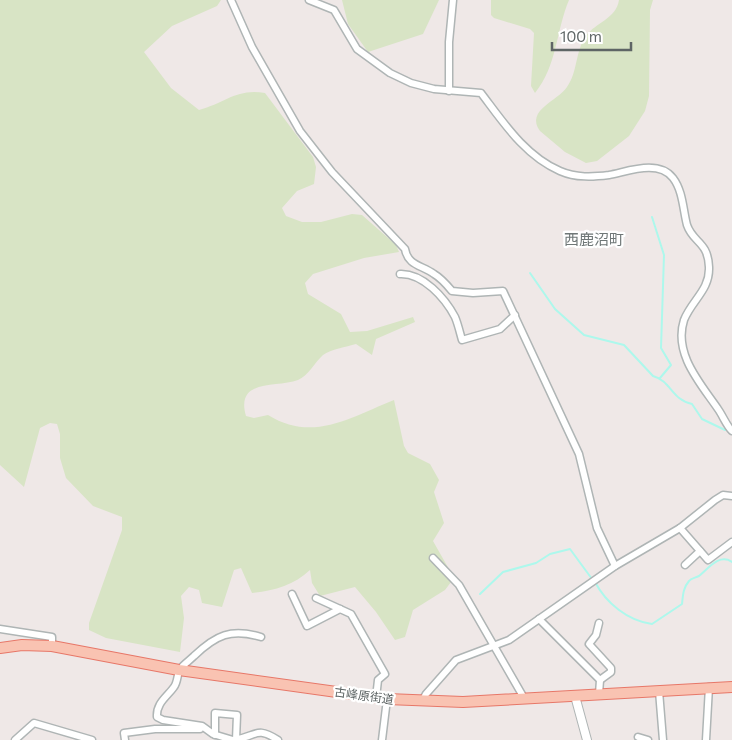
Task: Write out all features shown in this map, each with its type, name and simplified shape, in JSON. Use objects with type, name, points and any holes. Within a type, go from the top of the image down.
[{"type":"main road","name":"古峰原街道","points":[[0,648],[22,645],[52,646],[179,670],[376,698],[421,702],[732,687]]},
{"type":"street","points":[[231,0],[252,47],[300,131],[332,172],[405,249],[407,258],[413,264],[436,274],[452,291],[473,293],[502,291],[515,315],[579,454],[597,528],[615,566]]},
{"type":"street","points":[[309,0],[334,10],[350,39],[375,64],[411,83],[449,91],[481,92],[517,139],[540,160],[561,172],[578,176],[590,176],[642,167],[660,171],[674,179],[678,186],[689,230],[705,247],[709,269],[704,291],[684,321],[682,331],[684,352],[699,383],[732,431]]},
{"type":"street","points":[[449,91],[449,42],[453,0]]},
{"type":"street","points":[[400,274],[414,275],[425,282],[444,302],[455,318],[462,340],[500,328],[515,315]]},
{"type":"street","points":[[421,702],[456,660],[495,647],[615,566],[680,528],[714,500],[723,495],[732,496]]},
{"type":"street","points":[[680,528],[708,560],[732,542]]},
{"type":"street","points":[[686,565],[700,552]]},
{"type":"street","points":[[433,558],[459,586],[524,698]]},
{"type":"street","points":[[292,594],[307,626],[340,609]]},
{"type":"street","points":[[316,598],[350,614],[385,674],[378,680],[376,698]]},
{"type":"street","points":[[539,619],[600,680]]},
{"type":"street","points":[[598,694],[600,680],[611,672],[611,668],[590,644],[596,635],[599,623]]},
{"type":"street","points":[[0,628],[52,637],[52,646]]},
{"type":"street","points":[[261,637],[247,633],[221,635],[200,650],[179,670],[174,688],[160,704],[158,717],[206,729],[215,735],[234,740],[260,731],[278,740]]},
{"type":"street","points":[[706,740],[709,688]]},
{"type":"street","points":[[658,691],[659,711],[662,713],[663,740]]},
{"type":"street","points":[[575,696],[587,740]]},
{"type":"street","points":[[382,740],[387,699]]},
{"type":"street","points":[[215,735],[215,713],[237,715],[234,740]]},
{"type":"street","points":[[15,740],[34,724],[92,740]]},
{"type":"street","points":[[125,740],[124,733],[155,729],[206,729]]},
{"type":"street","points":[[638,737],[648,740]]},
{"type":"green space","points":[[0,0],[221,0],[217,6],[172,26],[144,52],[171,88],[199,110],[239,94],[265,93],[313,157],[316,167],[314,184],[297,191],[282,208],[286,216],[302,222],[321,222],[352,214],[362,215],[396,245],[399,252],[364,258],[313,274],[305,283],[308,294],[341,314],[350,332],[367,331],[413,317],[415,322],[376,339],[372,355],[356,344],[330,351],[323,355],[302,378],[252,390],[247,395],[244,404],[246,416],[254,418],[268,415],[285,423],[301,427],[316,427],[347,420],[394,400],[404,446],[408,453],[430,464],[439,480],[434,492],[444,523],[433,541],[454,578],[445,590],[413,610],[405,637],[395,640],[376,612],[355,587],[320,596],[312,583],[310,570],[297,580],[283,586],[268,591],[252,593],[241,568],[234,570],[222,607],[202,603],[199,590],[189,587],[181,596],[184,618],[180,652],[106,638],[89,630],[89,623],[122,530],[122,517],[93,506],[66,478],[60,458],[60,434],[57,424],[50,423],[40,428],[24,487],[0,465]]},
{"type":"green space","points":[[342,0],[439,0],[423,34],[368,52],[348,24]]},
{"type":"green space","points":[[491,0],[569,0],[548,71],[535,93],[531,86],[534,33],[530,29],[494,18],[491,15]]},
{"type":"green space","points":[[619,0],[653,0],[650,10],[649,96],[645,111],[629,136],[597,161],[586,163],[565,152],[540,131],[536,124],[537,117],[544,106],[567,87],[573,75],[582,42],[590,31],[614,12]]},
{"type":"waterway","points":[[652,217],[664,255],[661,348],[671,365],[660,378]]},
{"type":"waterway","points":[[530,273],[555,309],[584,335],[624,345],[653,376],[664,382],[680,399],[692,404],[702,419],[725,430]]},
{"type":"waterway","points":[[480,594],[503,572],[536,563],[550,554],[570,549],[592,579]]},
{"type":"waterway","points":[[595,582],[605,597],[619,610],[635,619],[652,624],[682,604],[684,589],[690,580],[699,576],[718,561],[723,559],[732,562]]},
{"type":"district","name":"西鹿沼町","points":[[594,240]]}]
